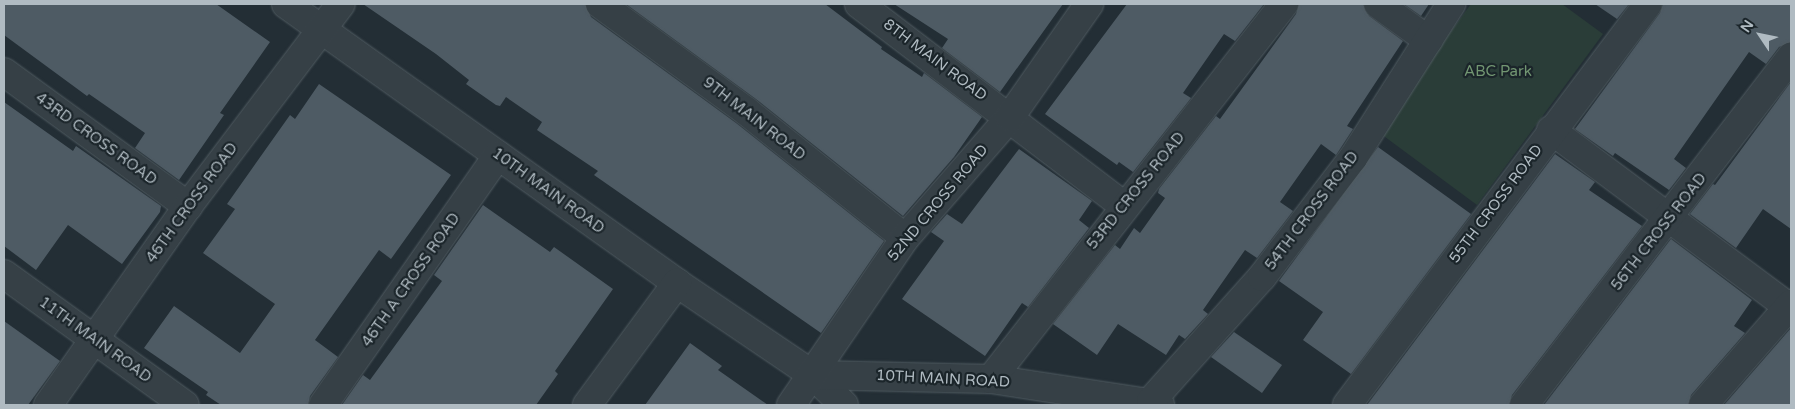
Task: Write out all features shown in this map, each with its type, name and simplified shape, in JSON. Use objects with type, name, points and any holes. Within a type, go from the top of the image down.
[{"type":"street","name":"10TH MAIN ROAD","points":[[286,4],[677,283],[813,374],[844,405]]},
{"type":"street","name":"46TH CROSS ROAD","points":[[48,405],[188,206],[341,4]]},
{"type":"street","name":"9TH MAIN ROAD","points":[[600,4],[746,111],[905,238]]},
{"type":"street","name":"8TH MAIN ROAD","points":[[859,4],[1010,117],[1124,206]]},
{"type":"street","name":"52ND CROSS ROAD","points":[[791,405],[905,238],[1010,117],[1089,4]]},
{"type":"street","name":"53RD CROSS ROAD","points":[[990,379],[1284,4]]},
{"type":"street","points":[[1378,4],[1428,40]]},
{"type":"street","name":"54TH CROSS ROAD","points":[[1156,403],[1262,277],[1353,158],[1451,4]]},
{"type":"street","name":"55TH CROSS ROAD","points":[[1347,405],[1551,130],[1648,4]]},
{"type":"street","name":"56TH CROSS ROAD","points":[[1524,405],[1668,220],[1791,57]]},
{"type":"street","name":"43RD CROSS ROAD","points":[[4,72],[188,206]]},
{"type":"street","points":[[1551,130],[1668,220],[1791,307],[1703,405]]},
{"type":"street","name":"46TH A CROSS ROAD","points":[[323,405],[498,155]]},
{"type":"street","name":"11TH MAIN ROAD","points":[[4,274],[185,405]]},
{"type":"street","points":[[587,405],[677,283]]},
{"type":"street","name":"10TH MAIN ROAD","points":[[813,374],[990,379],[1156,403]]},
{"type":"green space","name":"ABC Park","points":[[1471,4],[1562,4],[1603,34],[1477,205],[1377,131]]},
{"type":"building","points":[[4,4],[216,4],[270,42],[220,113],[224,115],[179,180],[135,148],[145,133],[89,94],[87,96],[4,35]]},
{"type":"building","points":[[363,4],[585,4],[591,17],[736,123],[884,241],[821,333],[594,175],[598,171],[537,130],[542,122],[506,97],[500,106],[496,105],[466,84],[469,80],[436,54]]},
{"type":"building","points":[[626,4],[825,4],[882,47],[881,49],[922,77],[924,73],[982,117],[954,157],[903,216],[756,99]]},
{"type":"building","points":[[894,4],[1063,4],[1000,92],[942,48],[948,39]]},
{"type":"building","points":[[1127,4],[1264,4],[1235,41],[1224,34],[1183,93],[1191,98],[1133,172],[1119,162],[1117,165],[1045,114]]},
{"type":"building","points":[[1299,4],[1363,4],[1369,16],[1403,41],[1347,126],[1353,129],[1336,155],[1321,144],[1280,202],[1293,211],[1257,258],[1245,250],[1203,310],[1208,314],[1185,339],[1179,335],[1166,355],[1118,324],[1097,355],[1053,324],[1115,245],[1120,249],[1134,228],[1140,233],[1165,198],[1158,193],[1159,189],[1216,116],[1220,119],[1296,14]]},
{"type":"building","points":[[1404,4],[1429,4],[1421,16]]},
{"type":"building","points":[[1595,4],[1629,4],[1617,19]]},
{"type":"building","points":[[1663,4],[1791,4],[1791,42],[1779,47],[1766,64],[1749,52],[1674,159],[1686,168],[1669,190],[1615,153],[1613,156],[1575,129],[1660,13]]},
{"type":"building","points":[[1791,82],[1791,229],[1763,209],[1736,248],[1690,214],[1713,184],[1715,185]]},
{"type":"building","points":[[319,84],[451,175],[391,259],[379,250],[315,340],[338,357],[310,396],[308,405],[221,405],[206,395],[208,392],[144,348],[174,306],[240,353],[275,304],[203,253],[235,209],[227,204],[290,115],[295,119]]},
{"type":"building","points":[[4,102],[73,151],[76,146],[161,206],[160,212],[122,264],[68,225],[36,270],[4,246]]},
{"type":"building","points":[[1378,147],[1471,214],[1351,374],[1303,340],[1323,312],[1279,281]]},
{"type":"building","points":[[1019,149],[1092,201],[1079,220],[1089,228],[1028,307],[1022,303],[985,356],[902,299],[944,241],[931,232],[947,214],[962,224]]},
{"type":"building","points":[[1555,154],[1595,182],[1589,190],[1642,226],[1512,395],[1509,405],[1367,405]]},
{"type":"building","points":[[483,205],[550,252],[554,247],[613,289],[555,371],[558,374],[536,405],[342,405],[363,375],[370,380],[442,281],[434,275]]},
{"type":"building","points":[[1671,239],[1752,300],[1734,326],[1745,333],[1691,395],[1688,405],[1544,405]]},
{"type":"building","points":[[4,321],[60,361],[28,405],[4,405]]},
{"type":"building","points":[[1791,328],[1791,405],[1724,405],[1771,351]]},
{"type":"building","points":[[1234,332],[1282,365],[1262,393],[1211,357]]},
{"type":"building","points":[[690,343],[722,366],[718,370],[768,405],[645,405]]}]
